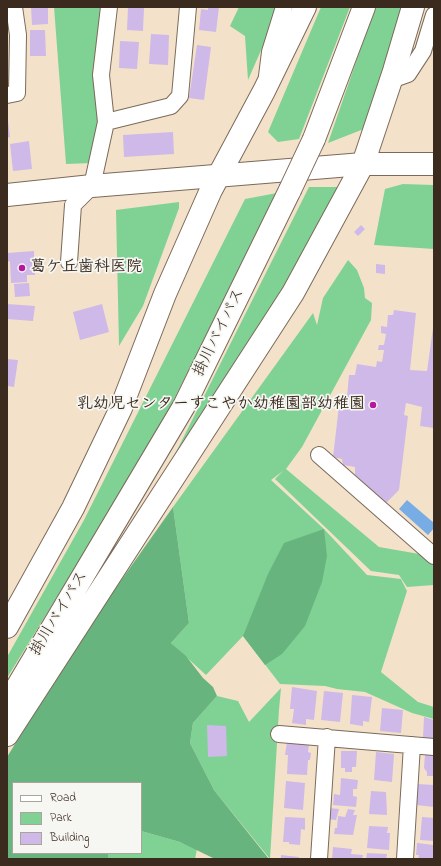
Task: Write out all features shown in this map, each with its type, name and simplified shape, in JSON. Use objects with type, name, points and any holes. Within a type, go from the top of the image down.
[{"type":"main road","points":[[7,627],[73,508],[121,408],[166,294],[218,175],[264,92],[305,7]]},
{"type":"main road","name":"掛川バイパス","points":[[7,704],[184,406],[314,139],[364,7]]},
{"type":"main road","points":[[7,735],[293,293],[363,164],[391,80],[412,7]]},
{"type":"main road","points":[[7,195],[218,175],[363,164],[434,164]]},
{"type":"street","points":[[7,95],[17,93],[18,35],[14,7]]},
{"type":"street","points":[[69,262],[73,205],[92,186],[106,122],[101,75],[109,7]]},
{"type":"street","points":[[106,122],[171,106],[180,96],[188,7]]},
{"type":"street","points":[[264,92],[270,52],[284,7]]},
{"type":"street","points":[[391,80],[408,74],[423,51],[434,15]]},
{"type":"street","points":[[319,455],[434,556]]},
{"type":"street","points":[[279,734],[434,747]]},
{"type":"street","points":[[319,859],[326,737]]},
{"type":"street","points":[[405,859],[412,745]]},
{"type":"green space","points":[[54,7],[100,7],[100,118],[92,163],[66,164]]},
{"type":"green space","points":[[239,7],[280,7],[248,80],[245,36],[230,26]]},
{"type":"green space","points":[[321,7],[350,7],[299,139],[278,142],[268,132]]},
{"type":"green space","points":[[375,7],[410,7],[369,127],[328,143]]},
{"type":"green space","points":[[403,184],[434,185],[434,249],[374,245],[385,189]]},
{"type":"green space","points":[[309,187],[343,187],[215,408],[153,498]]},
{"type":"green space","points":[[277,193],[154,439],[7,678],[7,657],[84,520],[245,199]]},
{"type":"green space","points":[[179,202],[179,208],[143,306],[119,346],[116,210]]},
{"type":"green space","points":[[348,260],[357,270],[364,288],[365,298],[372,303],[371,320],[302,447],[286,469],[379,547],[425,555],[434,563],[434,585],[407,587],[399,575],[371,571],[275,479],[283,471],[271,480],[324,529],[367,575],[401,579],[407,591],[381,672],[418,702],[434,707],[434,719],[412,713],[365,692],[325,686],[280,684],[243,636],[206,675],[171,643],[189,623],[173,507],[313,313],[317,325],[323,298]]},
{"type":"green space","points":[[173,507],[189,623],[171,643],[186,656],[203,678],[213,687],[217,696],[193,723],[190,743],[214,790],[269,859],[215,859],[180,842],[142,831],[142,782],[12,782],[12,854],[108,854],[108,859],[7,859],[7,757],[86,630]]},
{"type":"green space","points":[[324,529],[327,556],[322,582],[305,626],[282,654],[265,665],[243,636],[268,574],[284,543]]},
{"type":"green space","points":[[281,688],[270,859],[214,790],[190,743],[193,723],[217,696],[238,701],[249,722]]},
{"type":"green space","points":[[142,831],[180,842],[197,849],[195,859],[108,859],[108,854],[142,854]]},
{"type":"water","points":[[407,500],[434,523],[434,528],[428,535],[399,509]]},
{"type":"building","points":[[31,7],[48,7],[48,24],[32,25]]},
{"type":"building","points":[[128,7],[144,8],[143,31],[127,30]]},
{"type":"building","points":[[208,7],[219,7],[216,32],[199,30],[201,9],[208,10]]},
{"type":"building","points":[[30,30],[45,30],[46,56],[30,56]]},
{"type":"building","points":[[151,34],[169,35],[168,65],[149,64]]},
{"type":"building","points":[[120,41],[139,42],[137,69],[119,68]]},
{"type":"building","points":[[197,45],[211,47],[204,100],[189,98]]},
{"type":"building","points":[[7,112],[10,137],[7,138]]},
{"type":"building","points":[[173,132],[174,154],[124,157],[123,135]]},
{"type":"building","points":[[29,141],[32,169],[13,171],[10,144]]},
{"type":"building","points":[[361,225],[365,229],[358,236],[354,232]]},
{"type":"building","name":"葛ケ丘歯科医院","points":[[34,251],[35,275],[27,275],[27,282],[11,283],[10,261],[7,262],[7,253]]},
{"type":"building","points":[[376,264],[385,265],[385,274],[376,273]]},
{"type":"building","points":[[29,283],[30,296],[15,297],[14,284]]},
{"type":"building","points":[[7,304],[35,306],[33,321],[7,319]]},
{"type":"building","points":[[102,304],[109,332],[80,340],[73,312]]},
{"type":"building","name":"乳幼児センターすこやか幼稚園部幼稚園","points":[[394,310],[416,313],[410,370],[427,371],[434,321],[434,428],[420,426],[422,407],[406,403],[404,415],[408,416],[399,490],[386,503],[355,475],[355,467],[343,465],[342,459],[333,457],[340,397],[347,397],[349,375],[355,375],[357,364],[376,367],[377,361],[382,362],[384,350],[378,350],[379,345],[384,345],[386,334],[381,333],[381,326],[387,327],[388,315],[393,315]]},
{"type":"building","points":[[7,359],[18,360],[14,387],[7,386]]},
{"type":"building","points":[[292,687],[317,691],[314,720],[306,719],[306,725],[292,723],[294,709],[290,709]]},
{"type":"building","points":[[324,691],[343,693],[340,722],[321,720]]},
{"type":"building","points":[[352,695],[372,697],[369,722],[363,721],[363,726],[350,724]]},
{"type":"building","points":[[382,708],[403,710],[401,733],[380,731]]},
{"type":"building","points":[[424,717],[434,720],[434,738],[423,738]]},
{"type":"building","points":[[207,725],[226,726],[227,756],[208,757]]},
{"type":"building","points":[[287,742],[309,744],[308,752],[311,753],[310,760],[308,760],[307,775],[287,774],[288,755],[285,755]]},
{"type":"building","points":[[341,751],[357,751],[356,767],[352,767],[352,772],[345,772],[345,768],[341,768]]},
{"type":"building","points":[[376,752],[394,754],[392,782],[374,780]]},
{"type":"building","points":[[425,754],[434,754],[434,776],[427,776],[427,772],[424,768]]},
{"type":"building","points":[[341,778],[358,780],[357,789],[353,789],[353,796],[357,797],[356,807],[333,805],[334,794],[340,795]]},
{"type":"building","points":[[286,781],[305,783],[303,810],[284,808]]},
{"type":"building","points":[[418,784],[434,785],[434,807],[416,805]]},
{"type":"building","points":[[371,791],[386,792],[387,815],[369,814]]},
{"type":"building","points":[[329,808],[339,809],[336,820],[327,819]]},
{"type":"building","points":[[348,809],[355,810],[353,815],[357,815],[353,835],[334,834],[335,828],[337,828],[338,816],[345,817]]},
{"type":"building","points":[[285,817],[305,818],[305,830],[301,829],[300,845],[283,842]]},
{"type":"building","points":[[422,817],[434,818],[434,841],[420,840]]},
{"type":"building","points":[[369,826],[388,827],[387,833],[390,833],[389,850],[367,848]]},
{"type":"building","points":[[417,843],[434,845],[434,859],[418,859],[419,855],[416,855]]},
{"type":"building","points":[[333,847],[352,849],[351,854],[363,855],[362,859],[332,859]]},
{"type":"building","points":[[367,853],[387,854],[386,859],[366,859]]},
{"type":"building","points":[[281,855],[299,857],[299,859],[281,859]]},
{"type":"place","name":"葛ケ丘歯科医院","points":[[22,268]]},
{"type":"place","name":"乳幼児センターすこやか幼稚園部幼稚園","points":[[373,405]]}]
